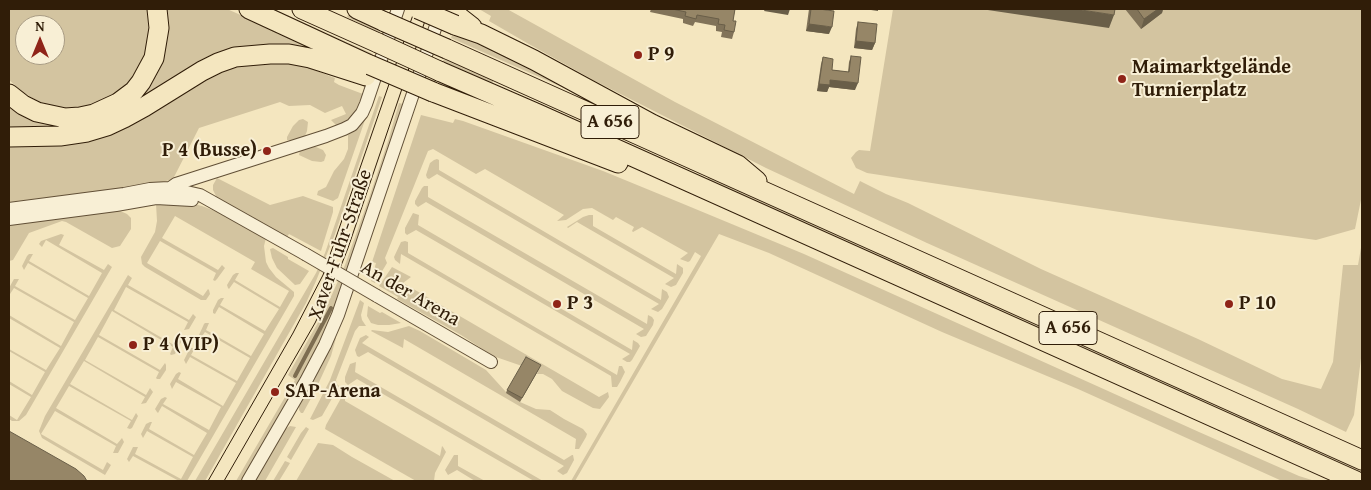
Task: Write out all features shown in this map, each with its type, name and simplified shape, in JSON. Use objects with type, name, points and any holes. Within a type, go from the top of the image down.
[{"type":"highway","points":[[9,94],[23,105],[37,112],[66,118],[94,114],[118,103],[141,82],[154,58],[159,28],[157,9]]},
{"type":"highway","points":[[249,9],[368,70],[503,126],[529,130],[638,171],[696,185]]},
{"type":"highway","name":"A 656","points":[[302,9],[1356,481]]},
{"type":"highway","name":"A 656","points":[[357,9],[391,15],[447,49],[1362,460]]},
{"type":"highway","points":[[418,9],[450,14],[481,34],[534,60],[652,124],[738,165],[773,195]]},
{"type":"highway","points":[[9,137],[60,136],[87,132],[107,126],[144,107],[202,71],[235,57],[289,54],[368,70]]},
{"type":"street","name":"Xaver-Fuhr-Straße","points":[[248,481],[306,381],[338,315],[450,14]]},
{"type":"street","name":"An der Arena","points":[[156,198],[176,184],[326,136],[352,125],[362,113],[366,104],[391,15]]},
{"type":"street","points":[[207,200],[207,185],[212,173]]},
{"type":"street","name":"An der Arena","points":[[9,209],[150,189],[169,188],[197,194],[305,254],[490,362]]},
{"type":"street","name":"An der Arena","points":[[9,219],[156,198],[207,200]]},
{"type":"shaded area","points":[[9,9],[147,9],[150,31],[147,50],[136,73],[118,92],[91,105],[66,108],[41,103],[24,93],[9,80]]},
{"type":"shaded area","points":[[162,9],[227,9],[338,58],[264,49],[95,124],[9,131],[9,100],[43,119],[135,96]]},
{"type":"shaded area","points":[[259,9],[274,9],[373,54],[371,59]]},
{"type":"shaded area","points":[[479,9],[507,9],[675,102],[854,194],[860,181],[1041,269],[1198,339],[1282,379],[1321,389],[1333,362],[1343,265],[1358,265],[1362,242],[1362,350],[1354,415],[1346,432],[927,243],[766,168],[595,81],[489,21],[491,16]]},
{"type":"shaded area","name":"Maimarktgelände Turnierplatz","points":[[893,9],[1362,9],[1362,195],[1355,229],[1316,240],[1165,219],[867,173],[856,168],[851,158],[859,150],[870,151]]},
{"type":"shaded area","points":[[348,15],[382,27],[380,33],[347,17]]},
{"type":"shaded area","points":[[453,32],[513,58],[589,99],[451,38]]},
{"type":"shaded area","points":[[444,57],[493,80],[493,82],[443,62]]},
{"type":"shaded area","points":[[255,62],[287,63],[304,66],[335,78],[334,82],[339,85],[363,94],[356,113],[337,126],[331,120],[346,114],[342,106],[325,113],[310,105],[289,106],[280,102],[199,128],[173,179],[155,184],[9,202],[9,145],[183,90],[225,68]]},
{"type":"shaded area","points":[[379,96],[382,97],[335,234],[306,303],[205,481],[195,481],[316,273],[325,253]]},
{"type":"shaded area","points":[[399,103],[403,104],[390,147],[330,319],[294,391],[241,481],[236,481],[295,380],[288,375],[324,312],[345,265],[388,141]]},
{"type":"shaded area","points":[[421,115],[453,123],[455,119],[463,121],[603,171],[804,254],[1199,432],[1299,476],[1315,481],[1282,481],[1078,389],[942,332],[769,253],[719,234],[575,481],[571,481],[701,256],[695,252],[688,262],[680,259],[688,253],[642,227],[633,232],[634,227],[616,217],[613,220],[592,208],[583,209],[566,220],[557,221],[564,215],[485,169],[476,174],[433,149],[428,151],[385,258],[387,263],[375,283],[371,281],[376,263],[372,262]]},
{"type":"shaded area","points":[[366,117],[338,198],[333,201],[317,195],[318,191],[326,187],[334,171],[344,159],[348,149],[348,135],[359,127]]},
{"type":"shaded area","points":[[303,119],[308,122],[305,136],[292,141],[287,140],[293,126]]},
{"type":"shaded area","points":[[312,147],[323,150],[326,155],[324,161],[312,161],[299,155],[300,150]]},
{"type":"shaded area","points":[[437,159],[439,160],[439,170],[661,300],[662,289],[667,292],[669,297],[662,309],[658,312],[651,309],[659,304],[437,174],[429,179],[427,178],[426,175],[430,163]]},
{"type":"shaded area","points":[[709,175],[1362,468],[1362,474],[707,180]]},
{"type":"shaded area","points":[[217,178],[270,205],[303,196],[333,207],[321,251],[289,234],[287,237],[217,198],[213,185]]},
{"type":"shaded area","points":[[424,186],[428,186],[428,197],[647,324],[648,315],[652,317],[654,320],[653,325],[646,336],[641,337],[636,334],[644,329],[426,202],[418,207],[415,201]]},
{"type":"shaded area","points":[[186,202],[223,214],[266,238],[264,246],[266,262],[276,277],[294,292],[294,296],[187,481],[179,481],[133,456],[129,462],[127,459],[133,447],[138,447],[135,454],[181,479],[193,457],[147,431],[143,438],[141,434],[146,424],[152,422],[149,429],[194,455],[207,433],[162,406],[158,413],[155,409],[161,399],[165,397],[167,398],[163,404],[209,430],[221,407],[176,382],[172,389],[170,384],[179,372],[181,373],[178,379],[223,406],[236,383],[190,357],[186,364],[184,360],[189,350],[195,348],[191,355],[237,381],[250,358],[205,332],[200,339],[199,335],[204,324],[209,323],[206,330],[251,356],[264,334],[219,307],[215,314],[213,313],[218,300],[224,298],[220,305],[265,331],[279,309],[234,282],[229,289],[227,285],[233,275],[239,273],[235,280],[280,307],[289,291],[251,269],[255,262],[175,216],[162,238],[218,270],[222,265],[225,268],[215,281],[213,280],[216,273],[160,241],[147,263],[203,296],[208,289],[210,294],[206,300],[201,300],[145,267],[142,264],[141,257],[155,232],[157,221],[156,204]]},
{"type":"shaded area","points":[[118,210],[131,218],[131,229],[120,246],[112,248],[62,221],[29,233],[13,260],[9,261],[9,224]]},
{"type":"shaded area","points":[[413,213],[419,215],[418,225],[632,350],[633,340],[638,343],[640,346],[632,360],[627,362],[622,359],[630,354],[416,230],[407,235],[405,228]]},
{"type":"shaded area","points":[[589,215],[593,215],[593,226],[676,274],[677,264],[683,268],[683,273],[676,285],[671,287],[665,284],[674,278],[577,222],[567,227]]},
{"type":"shaded area","points":[[61,234],[64,235],[59,245],[104,270],[108,264],[112,267],[26,415],[19,421],[12,421],[9,419],[9,415],[17,420],[31,397],[9,384],[9,381],[32,395],[45,372],[9,351],[9,349],[46,370],[60,348],[9,318],[9,315],[61,346],[74,322],[14,288],[9,294],[9,288],[14,279],[19,279],[15,286],[75,320],[88,298],[28,263],[24,270],[22,266],[27,256],[33,254],[29,261],[89,296],[102,273],[46,240],[42,247],[39,244],[41,241]]},
{"type":"shaded area","points":[[401,242],[408,242],[408,253],[617,375],[619,366],[622,366],[625,372],[617,387],[612,387],[611,376],[401,254],[400,264],[394,257]]},
{"type":"shaded area","points":[[273,248],[309,271],[300,284],[295,285],[277,268],[270,249]]},
{"type":"shaded area","points":[[392,267],[411,277],[403,283],[599,397],[608,392],[609,397],[600,409],[593,408],[562,391],[552,379],[543,374],[537,374],[539,369],[522,366],[493,356],[461,335],[397,299],[398,297],[379,286]]},
{"type":"shaded area","points":[[128,275],[132,278],[128,285],[189,320],[193,314],[196,317],[189,329],[184,330],[188,322],[126,287],[114,310],[174,345],[179,339],[181,340],[175,354],[170,354],[173,347],[112,311],[99,335],[160,370],[165,363],[166,370],[160,379],[157,379],[159,372],[98,337],[85,360],[146,395],[150,388],[153,392],[146,403],[141,404],[145,397],[84,361],[70,384],[132,420],[136,413],[138,416],[132,428],[127,428],[131,421],[69,386],[56,408],[117,444],[122,438],[124,442],[118,453],[113,453],[116,446],[55,411],[41,434],[103,470],[107,462],[111,465],[105,475],[42,438],[39,431],[45,416]]},
{"type":"shaded area","points":[[360,300],[364,303],[361,315],[366,326],[359,326],[355,331],[336,380],[339,386],[322,416],[313,420],[310,419],[330,380]]},
{"type":"shaded area","points":[[368,306],[401,323],[378,325],[371,323],[367,316]]},
{"type":"shaded area","points":[[409,326],[486,370],[506,392],[520,402],[536,409],[550,410],[583,429],[587,434],[579,449],[575,449],[576,439],[404,339],[403,348],[371,331],[388,332]]},
{"type":"shaded area","points":[[366,335],[369,337],[362,343],[564,460],[573,455],[574,460],[567,473],[563,475],[557,471],[564,466],[368,352],[359,357],[357,356],[355,350],[360,338]]},
{"type":"shaded area","points":[[334,338],[336,338],[331,356],[315,391],[303,413],[301,413],[299,406],[315,379]]},
{"type":"shaded area","points":[[356,362],[355,372],[543,481],[534,481],[357,379],[348,385],[345,382],[345,377],[350,364]]},
{"type":"shaded area","points":[[345,391],[345,401],[440,456],[443,447],[446,452],[435,473],[434,481],[416,481],[325,429]]},
{"type":"shaded area","points":[[290,426],[296,427],[265,481],[255,481],[285,429]]},
{"type":"shaded area","points":[[306,427],[309,429],[291,460],[287,457]]},
{"type":"shaded area","points":[[318,443],[333,445],[395,481],[296,481]]},
{"type":"shaded area","points":[[454,455],[458,455],[458,466],[485,481],[475,481],[457,470],[448,475],[445,470]]},
{"type":"shaded area","points":[[285,461],[290,463],[279,481],[273,481]]},
{"type":"building","points":[[672,9],[735,9],[733,21],[736,21],[734,32],[724,30],[725,25],[718,24],[719,19],[697,15],[696,19],[685,16],[686,12]]},
{"type":"building","points":[[811,9],[834,11],[832,27],[809,24]]},
{"type":"building","points":[[1075,9],[1115,9],[1114,15]]},
{"type":"building","points":[[1137,9],[1158,9],[1144,19]]},
{"type":"building","points":[[858,22],[877,24],[875,43],[856,41]]},
{"type":"building","points":[[851,56],[861,57],[858,83],[830,80],[830,85],[819,84],[823,57],[833,59],[832,70],[849,72]]},
{"type":"building","points":[[526,357],[541,365],[522,398],[507,390]]},
{"type":"building","points":[[9,431],[76,469],[87,481],[9,481]]},
{"type":"waterway","points":[[295,376],[331,308]]},
{"type":"tram line","points":[[208,481],[293,333],[323,275],[415,9]]},
{"type":"tram line","points":[[224,481],[315,323],[333,286],[348,248],[429,9]]},
{"type":"place","name":"P 9","points":[[638,55]]},
{"type":"place","name":"Maimarktgelände Turnierplatz","points":[[1122,79]]},
{"type":"place","name":"P 4 (Busse)","points":[[267,151]]},
{"type":"place","name":"P 3","points":[[557,304]]},
{"type":"place","name":"P 10","points":[[1229,304]]},
{"type":"place","name":"P 4 (VIP)","points":[[133,345]]},
{"type":"place","name":"SAP-Arena","points":[[275,392]]}]
